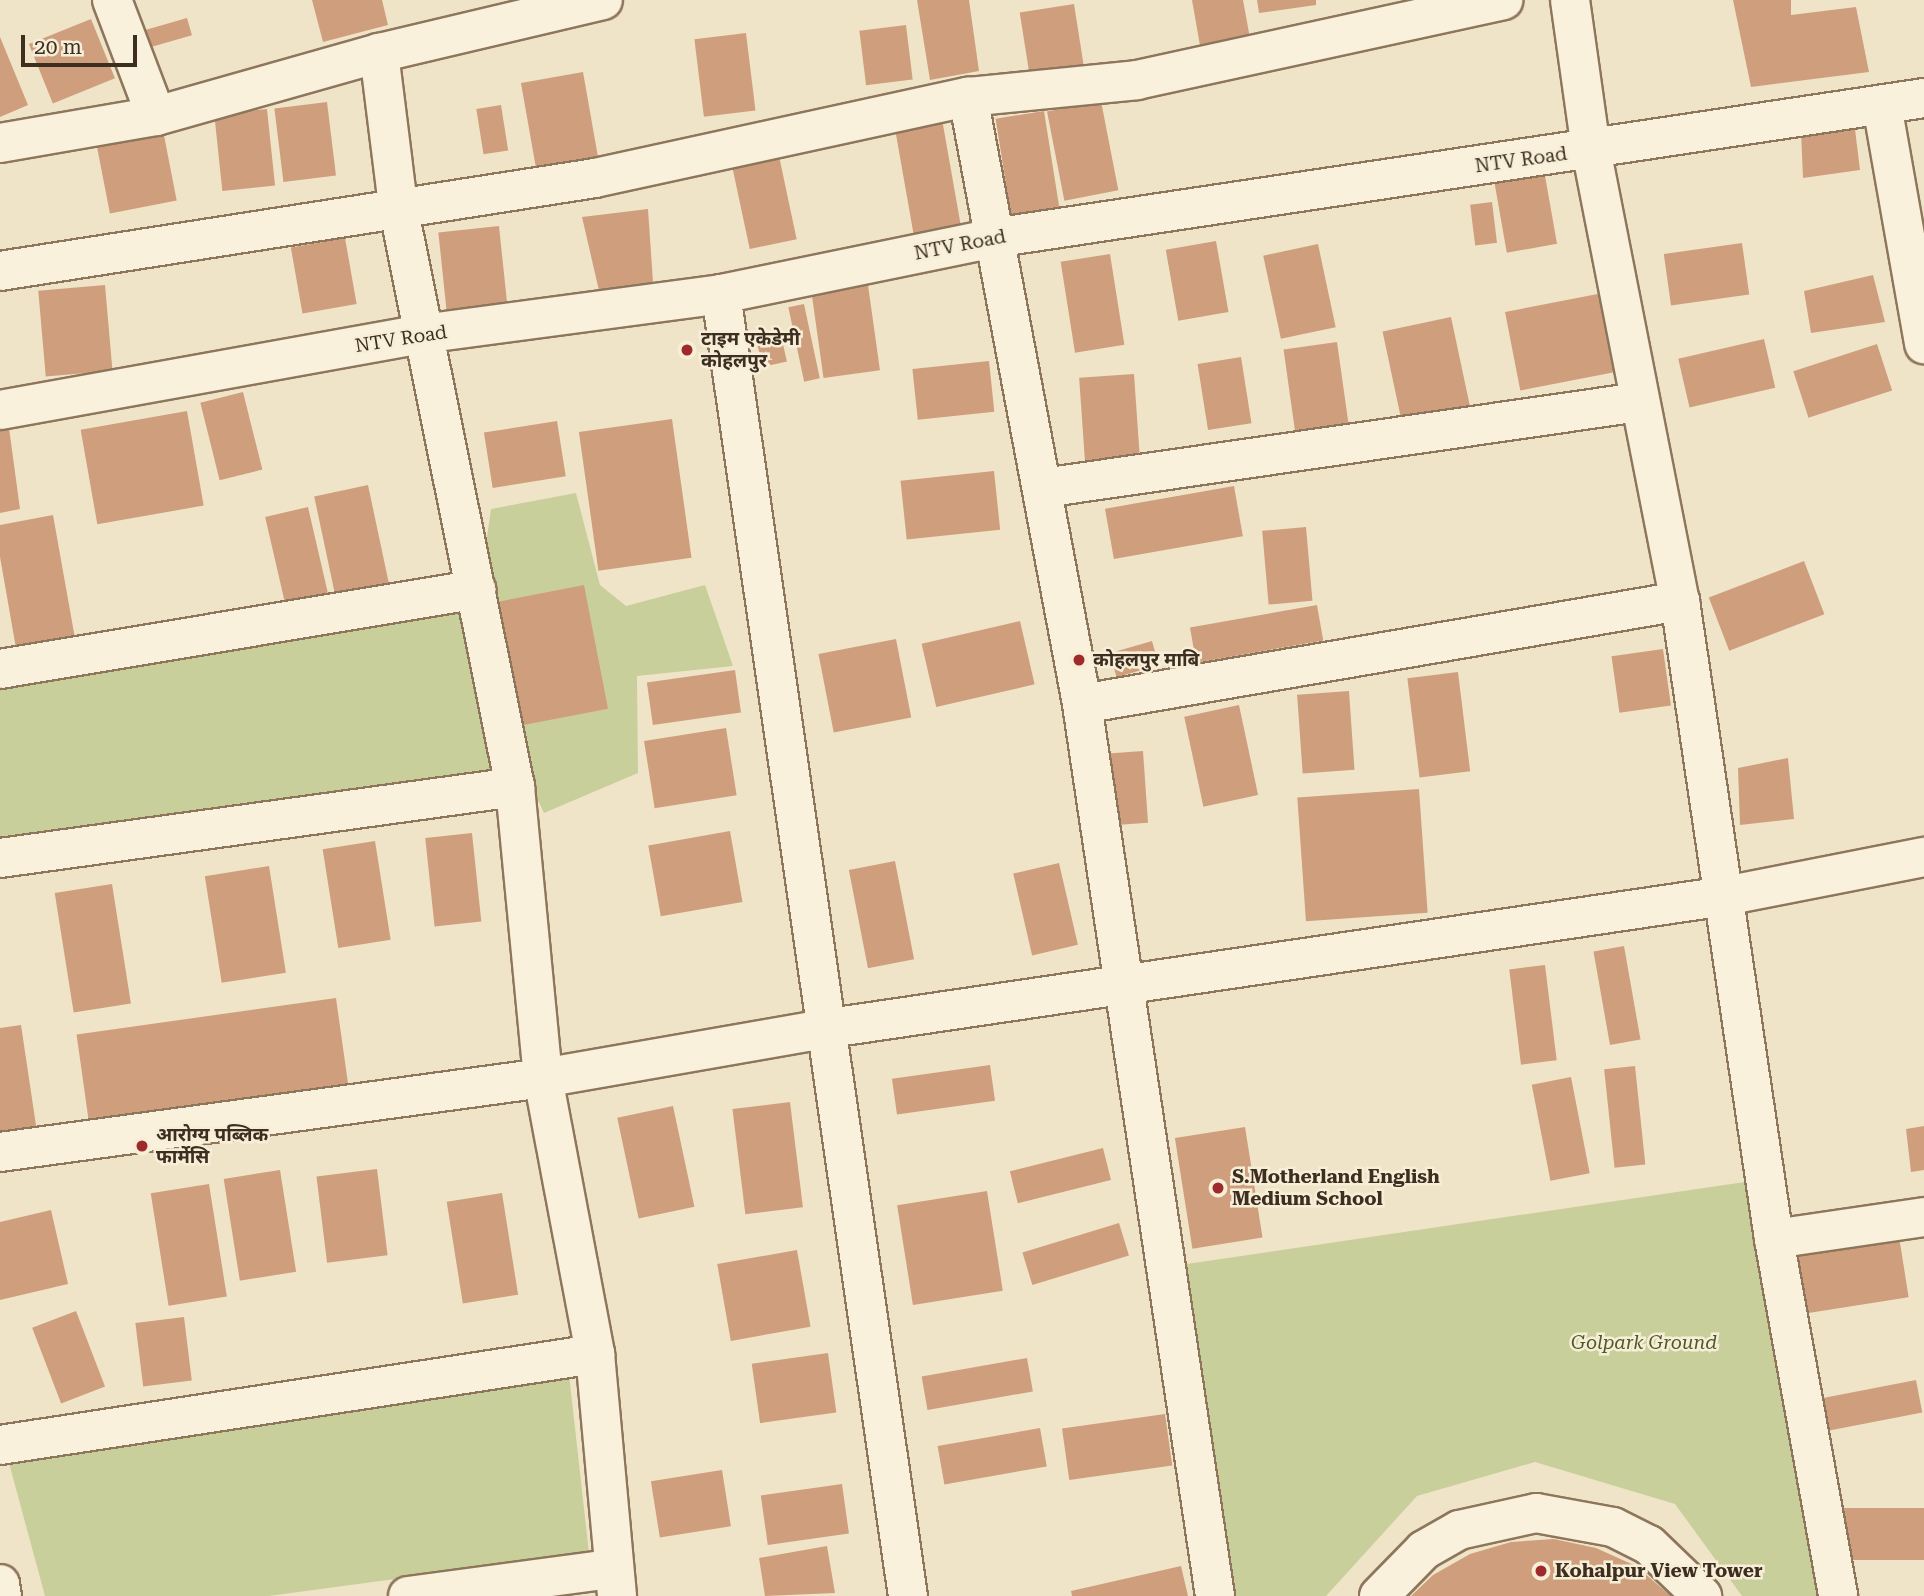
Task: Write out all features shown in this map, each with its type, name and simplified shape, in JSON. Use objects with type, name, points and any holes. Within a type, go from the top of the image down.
[{"type":"street","points":[[112,0],[156,116]]},
{"type":"street","points":[[0,143],[156,116],[379,53],[603,0]]},
{"type":"street","points":[[0,271],[671,163],[968,97],[1137,80],[1503,0]]},
{"type":"street","points":[[1570,0],[1591,149],[1680,601],[1774,1239],[1838,1596]]},
{"type":"street","points":[[379,53],[398,206],[516,787],[543,1078],[595,1354],[614,1583],[408,1596]]},
{"type":"street","points":[[968,97],[1082,704],[1215,1596]]},
{"type":"street","name":"NTV Road","points":[[0,411],[422,334],[721,294],[993,238],[1924,98]]},
{"type":"street","points":[[1882,104],[1924,344]]},
{"type":"street","points":[[721,294],[830,1028],[908,1596]]},
{"type":"street","points":[[1043,488],[1639,401]]},
{"type":"street","points":[[0,669],[477,589]]},
{"type":"street","points":[[1082,704],[1680,601]]},
{"type":"street","points":[[0,858],[516,787]]},
{"type":"street","points":[[0,1152],[543,1078],[830,1028],[1724,896],[1924,857]]},
{"type":"street","points":[[1774,1239],[1924,1217]]},
{"type":"street","points":[[0,1445],[595,1354]]},
{"type":"street","points":[[1379,1596],[1424,1550],[1459,1530],[1536,1513],[1613,1527],[1649,1545],[1702,1596]]},
{"type":"street","points":[[0,1584],[2,1596]]},
{"type":"green space","points":[[576,493],[600,585],[626,606],[705,585],[733,666],[637,676],[638,773],[544,813],[515,751],[483,565],[491,509]]},
{"type":"green space","points":[[465,593],[503,782],[0,850],[0,677]]},
{"type":"green space","name":"Golpark Ground","points":[[1765,1179],[1828,1596],[1742,1596],[1675,1504],[1535,1462],[1417,1496],[1326,1596],[1223,1596],[1166,1267]]},
{"type":"green space","points":[[569,1374],[589,1553],[269,1596],[45,1596],[9,1463]]},
{"type":"building","points":[[312,0],[382,0],[388,25],[323,42]]},
{"type":"building","points":[[917,0],[969,0],[979,71],[930,80]]},
{"type":"building","points":[[1192,0],[1243,0],[1252,49],[1202,57]]},
{"type":"building","points":[[1257,0],[1316,0],[1316,5],[1259,13]]},
{"type":"building","points":[[1733,0],[1791,0],[1791,15],[1856,7],[1869,72],[1751,87]]},
{"type":"building","points":[[1074,4],[1085,74],[1031,83],[1020,13]]},
{"type":"building","points":[[187,18],[192,35],[137,51],[132,34]]},
{"type":"building","points":[[91,19],[115,78],[53,103],[29,44]]},
{"type":"building","points":[[906,25],[913,80],[866,85],[859,31]]},
{"type":"building","points":[[746,33],[756,110],[704,117],[694,39]]},
{"type":"building","points":[[0,37],[28,105],[0,117]]},
{"type":"building","points":[[583,72],[600,168],[538,178],[521,83]]},
{"type":"building","points":[[1101,101],[1118,190],[1064,201],[1047,111]]},
{"type":"building","points":[[327,102],[336,175],[283,182],[274,108]]},
{"type":"building","points":[[501,105],[508,150],[484,154],[476,109]]},
{"type":"building","points":[[267,109],[275,186],[222,191],[214,115]]},
{"type":"building","points":[[1044,111],[1059,207],[1011,214],[996,119]]},
{"type":"building","points":[[942,119],[961,225],[913,234],[895,127]]},
{"type":"building","points":[[1854,121],[1860,170],[1803,178],[1801,132]]},
{"type":"building","points":[[162,125],[177,201],[110,214],[95,138]]},
{"type":"building","points":[[779,156],[797,239],[750,249],[732,166]]},
{"type":"building","points":[[1544,170],[1557,244],[1507,253],[1494,179]]},
{"type":"building","points":[[1492,202],[1497,243],[1475,245],[1470,205]]},
{"type":"building","points":[[648,209],[653,282],[600,295],[582,217]]},
{"type":"building","points":[[499,226],[507,307],[447,313],[438,232]]},
{"type":"building","points":[[345,238],[357,304],[302,314],[291,248]]},
{"type":"building","points":[[1216,241],[1229,312],[1178,321],[1166,250]]},
{"type":"building","points":[[1742,243],[1749,294],[1671,305],[1664,254]]},
{"type":"building","points":[[1318,244],[1336,327],[1281,339],[1263,256]]},
{"type":"building","points":[[1110,254],[1124,345],[1075,353],[1061,262]]},
{"type":"building","points":[[1873,275],[1885,322],[1811,333],[1804,291]]},
{"type":"building","points":[[105,285],[112,371],[46,377],[38,291]]},
{"type":"building","points":[[868,285],[880,370],[824,378],[812,293]]},
{"type":"building","points":[[1613,291],[1628,370],[1520,391],[1505,312]]},
{"type":"building","points":[[804,304],[820,378],[804,382],[788,307]]},
{"type":"building","points":[[1451,317],[1470,406],[1401,421],[1383,332]]},
{"type":"building","points":[[1764,339],[1775,388],[1690,408],[1678,359]]},
{"type":"building","points":[[782,340],[787,361],[763,367],[758,346]]},
{"type":"building","points":[[1337,342],[1350,437],[1297,445],[1284,350]]},
{"type":"building","points":[[1877,344],[1892,391],[1808,418],[1793,371]]},
{"type":"building","points":[[1241,357],[1251,423],[1208,430],[1198,364]]},
{"type":"building","points":[[989,361],[994,412],[918,420],[912,369]]},
{"type":"building","points":[[1134,374],[1140,467],[1086,471],[1079,378]]},
{"type":"building","points":[[243,392],[262,470],[220,480],[200,403]]},
{"type":"building","points":[[187,411],[204,506],[97,524],[81,430]]},
{"type":"building","points":[[7,413],[20,509],[0,513],[0,414]]},
{"type":"building","points":[[672,419],[691,558],[598,571],[579,432]]},
{"type":"building","points":[[557,421],[566,476],[493,488],[484,433]]},
{"type":"building","points":[[994,471],[1000,530],[907,540],[901,481]]},
{"type":"building","points":[[368,485],[390,588],[336,599],[314,496]]},
{"type":"building","points":[[1234,486],[1243,536],[1114,559],[1105,509]]},
{"type":"building","points":[[308,507],[328,593],[285,603],[265,517]]},
{"type":"building","points":[[53,515],[76,644],[17,654],[0,557],[0,525]]},
{"type":"building","points":[[1306,527],[1312,601],[1269,605],[1262,531]]},
{"type":"building","points":[[1804,561],[1824,614],[1729,651],[1709,598]]},
{"type":"building","points":[[584,585],[608,709],[520,726],[496,602]]},
{"type":"building","points":[[1317,605],[1323,640],[1196,663],[1190,627]]},
{"type":"building","points":[[1020,621],[1035,684],[936,707],[922,644]]},
{"type":"building","points":[[896,639],[911,718],[834,733],[818,654]]},
{"type":"building","points":[[1152,641],[1159,665],[1117,677],[1110,653]]},
{"type":"building","points":[[1663,649],[1671,705],[1619,713],[1612,656]]},
{"type":"building","points":[[735,670],[741,713],[653,725],[647,682]]},
{"type":"building","points":[[1458,672],[1470,771],[1420,777],[1407,678]]},
{"type":"building","points":[[1349,691],[1355,770],[1303,773],[1297,695]]},
{"type":"building","points":[[1239,705],[1258,795],[1203,807],[1184,717]]},
{"type":"building","points":[[726,728],[737,795],[655,808],[644,741]]},
{"type":"building","points":[[1143,751],[1148,823],[1113,825],[1108,753]]},
{"type":"building","points":[[1788,758],[1794,819],[1740,825],[1738,768]]},
{"type":"building","points":[[1419,789],[1428,913],[1306,921],[1297,798]]},
{"type":"building","points":[[730,831],[743,902],[661,916],[648,845]]},
{"type":"building","points":[[472,833],[481,922],[435,926],[425,838]]},
{"type":"building","points":[[375,841],[391,940],[338,948],[323,849]]},
{"type":"building","points":[[895,861],[914,959],[868,968],[849,870]]},
{"type":"building","points":[[1059,863],[1078,945],[1032,955],[1013,874]]},
{"type":"building","points":[[269,866],[286,973],[222,983],[205,876]]},
{"type":"building","points":[[112,884],[131,1004],[74,1013],[55,893]]},
{"type":"building","points":[[1624,946],[1640,1040],[1610,1045],[1593,951]]},
{"type":"building","points":[[1545,965],[1557,1060],[1521,1065],[1509,969]]},
{"type":"building","points":[[336,998],[349,1093],[90,1130],[77,1034]]},
{"type":"building","points":[[21,1025],[37,1132],[0,1138],[0,1028]]},
{"type":"building","points":[[990,1065],[995,1101],[897,1114],[892,1079]]},
{"type":"building","points":[[1635,1066],[1645,1164],[1615,1168],[1604,1069]]},
{"type":"building","points":[[1571,1077],[1590,1173],[1550,1181],[1532,1085]]},
{"type":"building","points":[[790,1102],[803,1207],[745,1214],[732,1109]]},
{"type":"building","points":[[673,1106],[694,1207],[639,1219],[617,1118]]},
{"type":"building","points":[[1924,1126],[1924,1170],[1911,1172],[1906,1129]]},
{"type":"building","name":"S.Motherland English Medium School","points":[[1245,1127],[1263,1238],[1192,1249],[1175,1138]]},
{"type":"building","points":[[1103,1148],[1111,1180],[1018,1203],[1010,1171]]},
{"type":"building","points":[[377,1169],[388,1255],[327,1263],[316,1176]]},
{"type":"building","points":[[280,1170],[296,1272],[240,1281],[224,1179]]},
{"type":"building","points":[[209,1184],[227,1297],[169,1306],[151,1193]]},
{"type":"building","points":[[987,1191],[1003,1291],[913,1305],[897,1205]]},
{"type":"building","points":[[502,1193],[518,1295],[463,1303],[447,1202]]},
{"type":"building","points":[[51,1210],[68,1284],[0,1300],[0,1222]]},
{"type":"building","points":[[1119,1223],[1129,1256],[1032,1285],[1022,1253]]},
{"type":"building","points":[[1898,1230],[1909,1297],[1807,1313],[1796,1246]]},
{"type":"building","points":[[797,1250],[811,1327],[731,1341],[717,1264]]},
{"type":"building","points":[[76,1311],[105,1387],[61,1403],[32,1328]]},
{"type":"building","points":[[184,1317],[192,1381],[143,1386],[135,1323]]},
{"type":"building","points":[[828,1353],[836,1412],[760,1423],[752,1364]]},
{"type":"building","points":[[1027,1358],[1033,1391],[928,1410],[922,1377]]},
{"type":"building","points":[[1916,1380],[1922,1412],[1828,1431],[1822,1398]]},
{"type":"building","points":[[1165,1414],[1172,1465],[1069,1480],[1062,1428]]},
{"type":"building","points":[[1040,1428],[1047,1466],[944,1484],[938,1446]]},
{"type":"building","points":[[722,1470],[731,1526],[660,1538],[651,1481]]},
{"type":"building","points":[[842,1484],[849,1534],[768,1545],[761,1495]]},
{"type":"building","points":[[1841,1508],[1924,1508],[1924,1560],[1841,1560]]},
{"type":"building","name":"Kohalpur View Tower","points":[[1554,1539],[1596,1548],[1636,1566],[1671,1596],[1411,1596],[1433,1575],[1470,1554],[1511,1542]]},
{"type":"building","points":[[827,1546],[835,1593],[765,1596],[759,1558]]},
{"type":"building","points":[[1181,1566],[1188,1596],[1072,1596],[1071,1591]]},
{"type":"place","name":"टाइम एकेडेमी कोहलपुर","points":[[687,350]]},
{"type":"place","name":"कोहलपुर माबि","points":[[1079,660]]},
{"type":"place","name":"आरोग्य पब्लिक फार्मेसि","points":[[142,1146]]},
{"type":"place","name":"S.Motherland English Medium School","points":[[1218,1188]]},
{"type":"place","name":"Kohalpur View Tower","points":[[1541,1571]]}]
